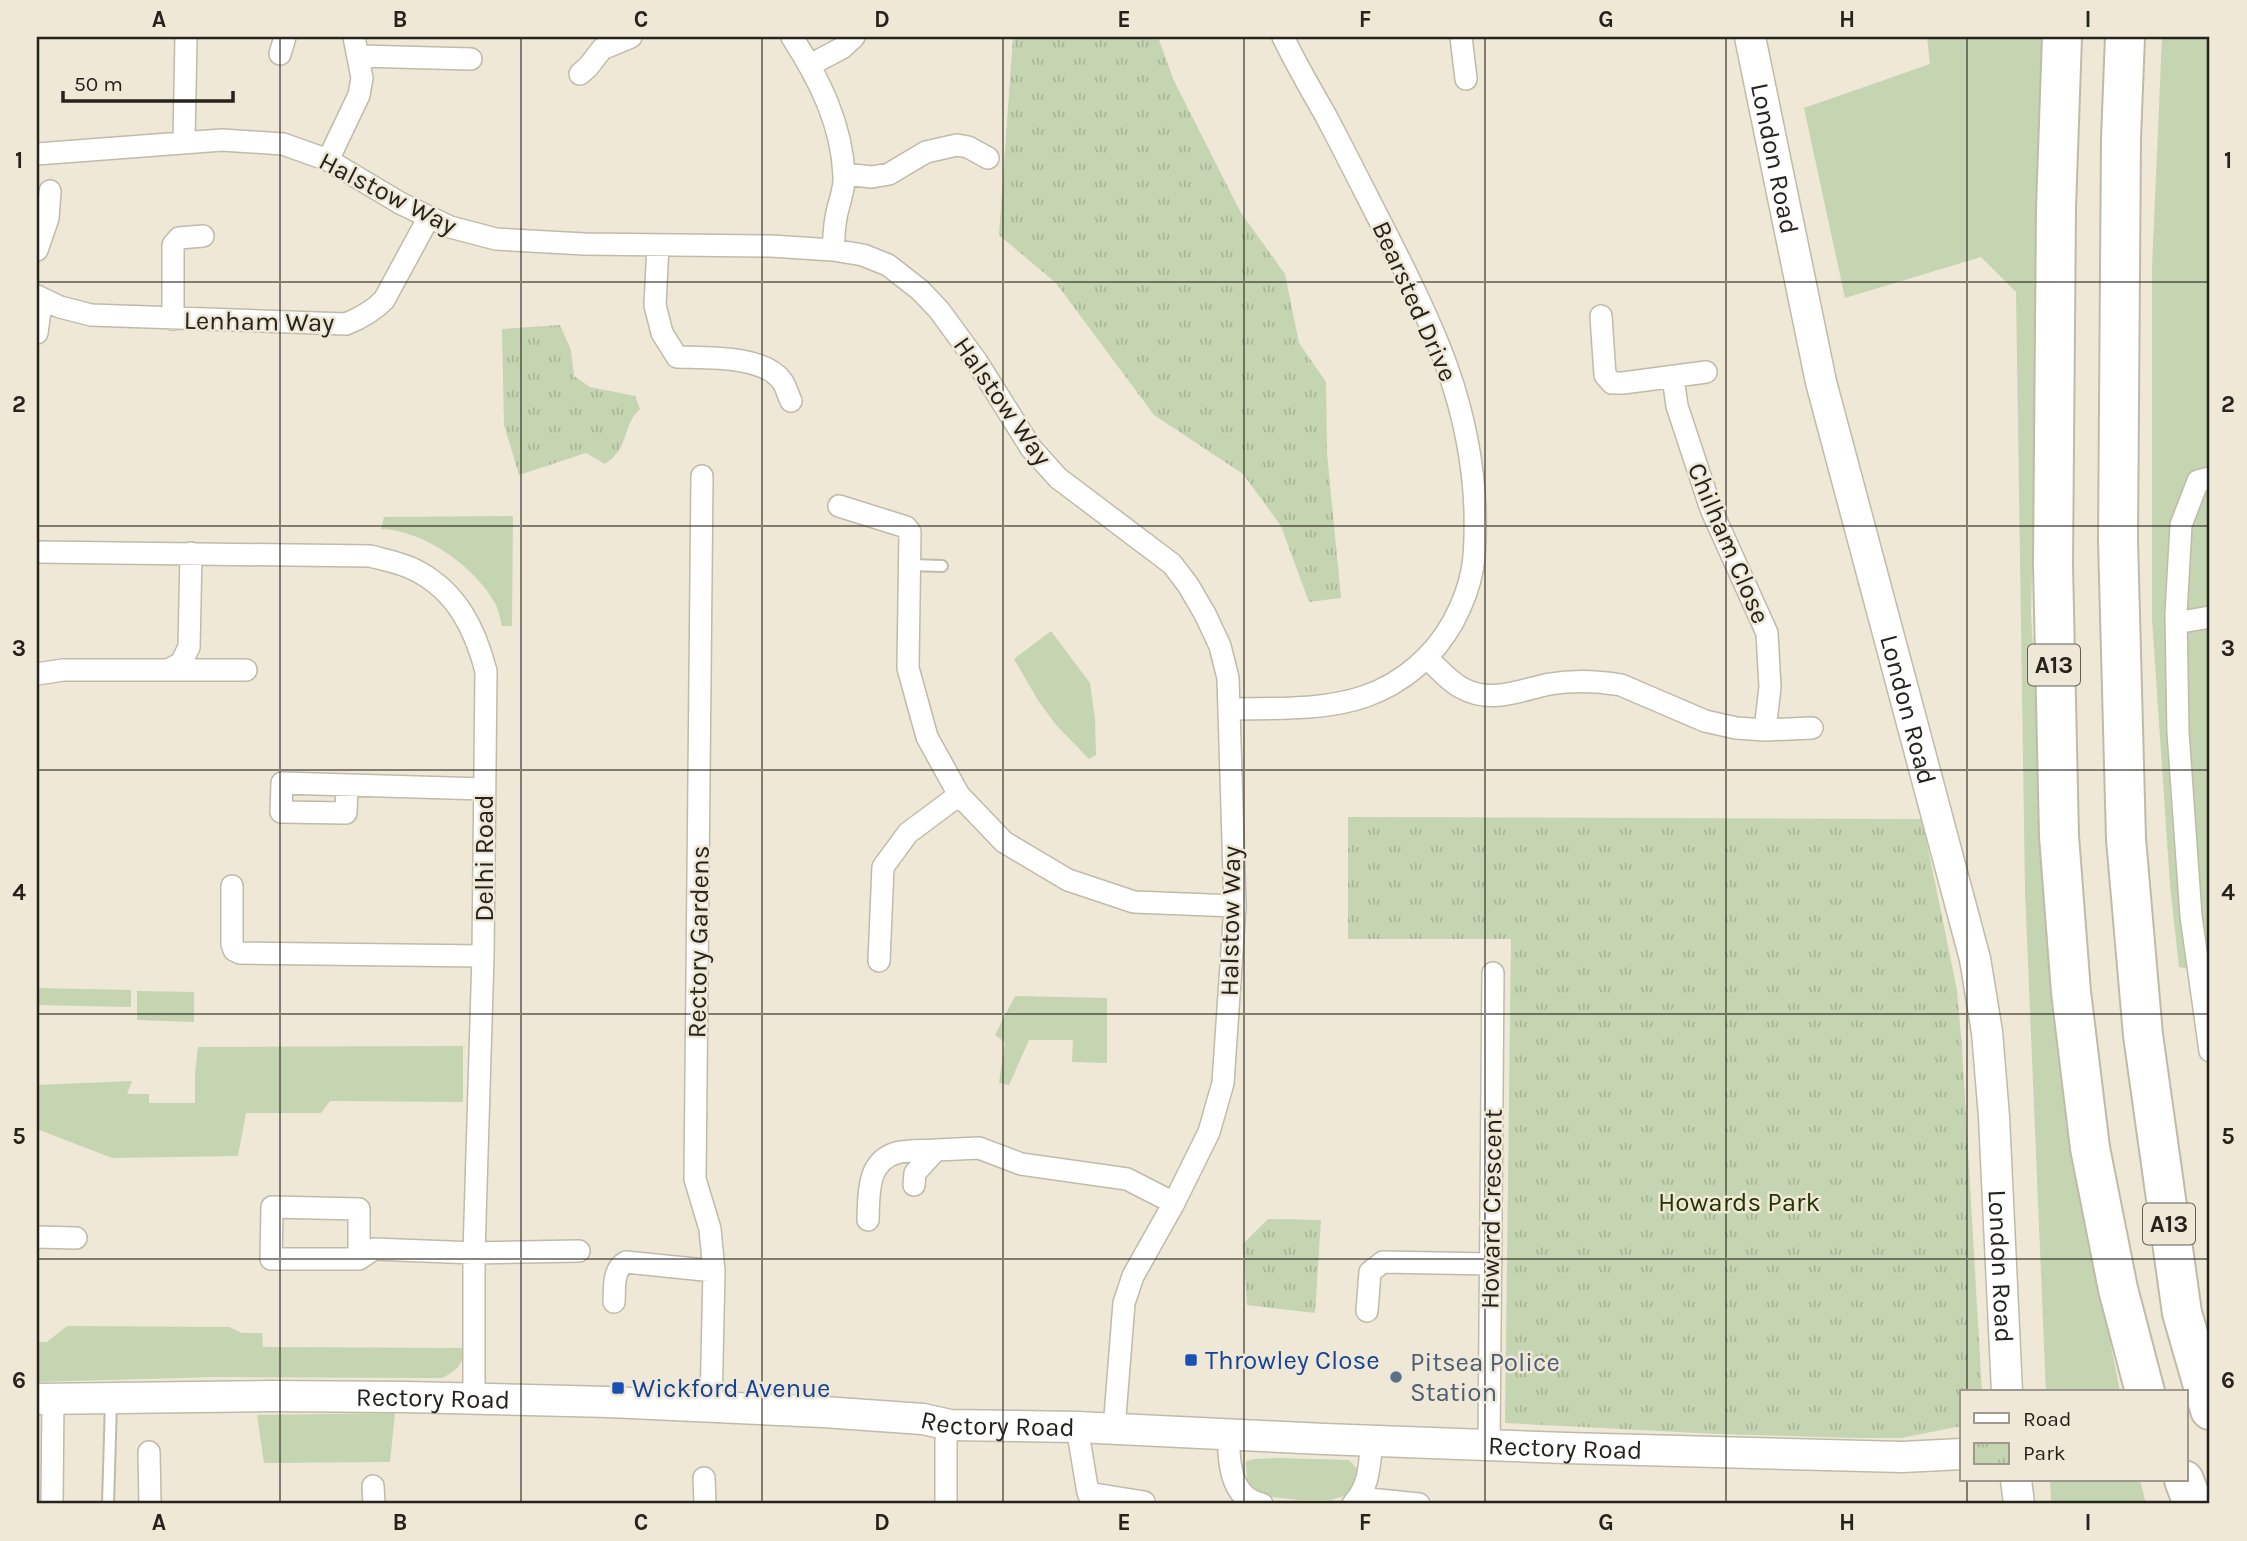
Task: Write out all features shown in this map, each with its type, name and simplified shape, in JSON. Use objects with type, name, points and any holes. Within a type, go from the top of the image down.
[{"type":"highway","name":"A13","points":[[2062,37],[2056,208],[2053,552],[2059,836],[2071,992],[2090,1148],[2118,1289],[2144,1390]]},
{"type":"highway","name":"A13","points":[[2125,37],[2121,138],[2118,540],[2126,838],[2143,1035],[2182,1313],[2210,1410]]},
{"type":"highway","name":"A13","points":[[2143,1035],[2210,1321]]},
{"type":"highway","name":"A13","points":[[2118,1289],[2153,1390]]},
{"type":"highway","points":[[2168,1482],[2174,1504]]},
{"type":"highway","points":[[2186,1482],[2193,1504]]},
{"type":"street","points":[[184,142],[186,37]]},
{"type":"street","points":[[580,74],[588,68],[601,49],[631,37]]},
{"type":"street","points":[[792,37],[810,65],[830,107],[836,129],[844,174],[835,220],[833,250]]},
{"type":"street","points":[[810,65],[842,48],[854,37]]},
{"type":"street","name":"Bearsted Drive","points":[[1229,709],[1335,704],[1356,699],[1392,683],[1427,658],[1439,644],[1463,603],[1470,584],[1476,544],[1474,493],[1466,429],[1453,381],[1433,329],[1283,37]]},
{"type":"street","points":[[1461,37],[1466,79]]},
{"type":"street","name":"London Road","points":[[1750,37],[1821,382],[1975,959],[1987,1032],[1993,1105],[2007,1390]]},
{"type":"street","points":[[328,160],[359,95],[362,78],[356,46],[471,59]]},
{"type":"street","name":"Halstow Way","points":[[37,154],[184,142],[283,144],[328,160],[400,203],[450,227],[496,239],[771,246],[863,255],[888,265],[920,290],[939,310],[977,362],[1031,448],[1058,478],[1172,564],[1205,614],[1220,646],[1228,678],[1235,906],[1223,1083],[1209,1132],[1174,1203],[1133,1276],[1124,1303],[1114,1429]]},
{"type":"street","points":[[844,174],[872,177],[889,174],[926,152],[957,145],[968,147],[988,158]]},
{"type":"street","points":[[37,250],[48,218],[50,191]]},
{"type":"street","name":"Lenham Way","points":[[42,299],[91,315],[345,324],[375,310],[384,300],[429,217]]},
{"type":"street","points":[[173,319],[173,245],[179,238],[203,236]]},
{"type":"street","points":[[659,245],[655,305],[662,333],[677,357],[738,360],[766,369],[782,380],[791,401]]},
{"type":"street","points":[[37,333],[42,299]]},
{"type":"street","points":[[1601,316],[1605,375],[1612,383],[1706,372]]},
{"type":"street","name":"Chilham Close","points":[[1673,376],[1677,406],[1711,509],[1767,633],[1770,687],[1765,730]]},
{"type":"street","name":"Rectory Gardens","points":[[702,476],[695,1179],[710,1229],[713,1271],[711,1406]]},
{"type":"street","points":[[2210,478],[2198,481],[2181,525],[2176,623],[2178,732],[2184,830],[2191,916],[2210,1051]]},
{"type":"street","points":[[839,506],[906,527],[910,532],[908,668],[927,737],[959,795],[1004,842],[1068,880],[1134,902],[1235,906]]},
{"type":"street","name":"Delhi Road","points":[[37,552],[370,556],[415,570],[435,583],[454,601],[470,624],[486,671],[483,956],[474,1253],[474,1399]]},
{"type":"street","points":[[167,670],[181,663],[189,647],[191,553]]},
{"type":"street","points":[[2176,623],[2210,617]]},
{"type":"street","points":[[1427,658],[1461,687],[1490,695],[1508,695],[1551,684],[1582,681],[1608,683],[1621,685],[1705,721],[1736,728],[1812,728]]},
{"type":"street","points":[[37,674],[63,670],[246,670]]},
{"type":"street","points":[[347,785],[484,789]]},
{"type":"street","points":[[879,961],[883,867],[908,833],[959,795]]},
{"type":"street","points":[[232,886],[232,944],[234,950],[240,953],[483,956]]},
{"type":"street","name":"Howard Crescent","points":[[1489,1445],[1493,973]]},
{"type":"street","points":[[868,1220],[869,1183],[878,1165],[895,1153],[936,1150],[979,1148],[1021,1164],[1127,1180],[1174,1203]]},
{"type":"street","points":[[914,1185],[915,1173],[936,1150]]},
{"type":"street","points":[[359,1259],[359,1209],[272,1207],[271,1259],[359,1259],[374,1249],[474,1253],[579,1251]]},
{"type":"street","points":[[37,1237],[76,1238]]},
{"type":"street","points":[[614,1302],[616,1272],[626,1262],[713,1271]]},
{"type":"street","points":[[1367,1311],[1370,1272],[1383,1262],[1491,1264]]},
{"type":"street","name":"Rectory Road","points":[[45,1399],[282,1396],[474,1399],[711,1406],[923,1419],[950,1425],[1077,1427],[1371,1441],[1902,1457],[1960,1454]]},
{"type":"street","points":[[45,1399],[52,1504]]},
{"type":"street","points":[[946,1504],[945,1458],[950,1425]]},
{"type":"street","points":[[1077,1427],[1088,1493],[1144,1502]]},
{"type":"street","points":[[1229,1435],[1230,1472],[1240,1490],[1254,1503],[1262,1504]]},
{"type":"street","points":[[1371,1441],[1368,1480],[1356,1501],[1419,1504]]},
{"type":"street","points":[[149,1452],[150,1504]]},
{"type":"street","points":[[705,1478],[705,1504]]},
{"type":"street","points":[[2016,1482],[2019,1504]]},
{"type":"lane","points":[[910,565],[942,566]]},
{"type":"lane","points":[[108,1504],[111,1399]]},
{"type":"green space","points":[[1013,37],[1158,37],[1174,81],[1241,213],[1285,274],[1299,343],[1326,382],[1327,453],[1341,598],[1309,602],[1281,526],[1243,474],[1154,415],[1056,283],[999,235]]},
{"type":"green space","points":[[1927,37],[2046,37],[2031,612],[2048,937],[2074,1156],[2120,1390],[2046,1390],[2025,891],[2016,292],[1981,257],[1845,298],[1804,108],[1930,64]]},
{"type":"green space","points":[[2162,37],[2210,37],[2210,973],[2179,967],[2170,885],[2152,619],[2152,268]]},
{"type":"green space","points":[[560,325],[571,350],[574,376],[590,387],[635,396],[640,409],[630,422],[619,451],[605,464],[586,453],[519,475],[504,425],[502,329]]},
{"type":"green space","points":[[513,516],[512,626],[502,626],[497,607],[487,591],[476,577],[447,553],[414,536],[381,529],[384,517]]},
{"type":"green space","points":[[1051,631],[1090,683],[1096,755],[1089,759],[1057,726],[1039,702],[1014,659]]},
{"type":"green space","name":"Howards Park","points":[[1348,817],[1922,819],[1957,990],[1962,1047],[1982,1390],[1960,1390],[1960,1426],[1901,1438],[1859,1438],[1505,1423],[1511,939],[1348,939]]},
{"type":"green space","points":[[37,988],[131,990],[131,1007],[37,1005]]},
{"type":"green space","points":[[137,991],[194,992],[194,1022],[137,1020]]},
{"type":"green space","points":[[1015,996],[1107,998],[1107,1063],[1072,1062],[1073,1040],[1029,1040],[1009,1085],[999,1083],[1005,1042],[995,1035]]},
{"type":"green space","points":[[463,1046],[463,1102],[330,1101],[321,1113],[246,1113],[238,1156],[112,1158],[37,1129],[37,1085],[132,1081],[127,1094],[149,1094],[149,1103],[195,1103],[198,1047]]},
{"type":"green space","points":[[1268,1219],[1321,1220],[1315,1313],[1247,1305],[1243,1244]]},
{"type":"green space","points":[[67,1326],[229,1327],[242,1333],[262,1333],[263,1347],[465,1348],[458,1366],[442,1378],[214,1377],[37,1382],[37,1342],[47,1342]]},
{"type":"green space","points":[[395,1413],[390,1462],[264,1463],[257,1415]]},
{"type":"green space","points":[[1277,1458],[1349,1460],[1364,1476],[1355,1493],[1330,1500],[1262,1496],[1247,1482],[1246,1461]]},
{"type":"green space","points":[[2050,1482],[2140,1482],[2146,1504],[2051,1504]]},
{"type":"place","name":"Throwley Close","points":[[1191,1360]]},
{"type":"place","name":"Pitsea Police Station","points":[[1396,1377]]},
{"type":"place","name":"Wickford Avenue","points":[[618,1388]]}]
